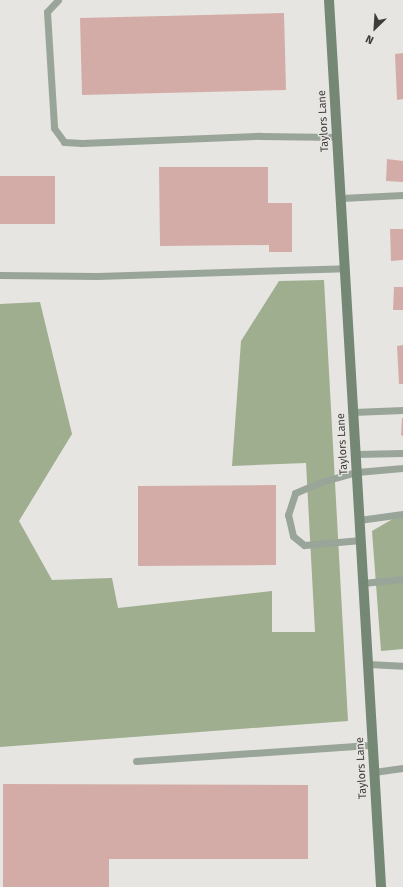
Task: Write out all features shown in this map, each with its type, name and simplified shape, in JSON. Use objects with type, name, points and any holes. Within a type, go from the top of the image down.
[{"type":"street","name":"Taylors Lane","points":[[329,0],[381,887]]},
{"type":"lane","points":[[58,0],[47,12],[54,128],[64,142],[82,143],[260,136],[337,137]]},
{"type":"lane","points":[[341,198],[403,195]]},
{"type":"lane","points":[[0,275],[98,276],[345,268]]},
{"type":"lane","points":[[353,412],[403,410]]},
{"type":"lane","points":[[356,454],[403,453]]},
{"type":"lane","points":[[361,540],[304,545],[293,536],[288,515],[295,493],[321,482],[357,472],[403,468]]},
{"type":"lane","points":[[360,520],[403,514]]},
{"type":"lane","points":[[363,583],[403,579]]},
{"type":"lane","points":[[368,664],[403,666]]},
{"type":"lane","points":[[136,761],[373,745]]},
{"type":"lane","points":[[374,772],[403,768]]},
{"type":"green space","points":[[324,280],[348,721],[0,747],[0,304],[40,302],[72,434],[19,521],[52,580],[112,578],[118,608],[272,591],[272,632],[315,632],[306,463],[232,466],[241,341],[279,281]]},
{"type":"green space","points":[[403,513],[403,649],[381,651],[372,531]]},
{"type":"building","points":[[284,13],[286,90],[82,95],[80,18]]},
{"type":"building","points":[[403,53],[403,99],[397,100],[395,54]]},
{"type":"building","points":[[387,159],[403,161],[403,182],[386,181]]},
{"type":"building","points":[[159,167],[268,167],[268,203],[292,203],[292,252],[269,252],[269,245],[160,246]]},
{"type":"building","points":[[0,176],[55,176],[55,224],[0,224]]},
{"type":"building","points":[[390,229],[403,229],[403,260],[391,261]]},
{"type":"building","points":[[394,287],[403,287],[403,310],[393,310]]},
{"type":"building","points":[[403,345],[403,384],[399,384],[397,346]]},
{"type":"building","points":[[403,418],[403,436],[401,435]]},
{"type":"building","points":[[276,485],[276,565],[138,566],[138,486]]},
{"type":"building","points":[[3,784],[308,785],[308,859],[109,859],[109,887],[3,887]]}]
